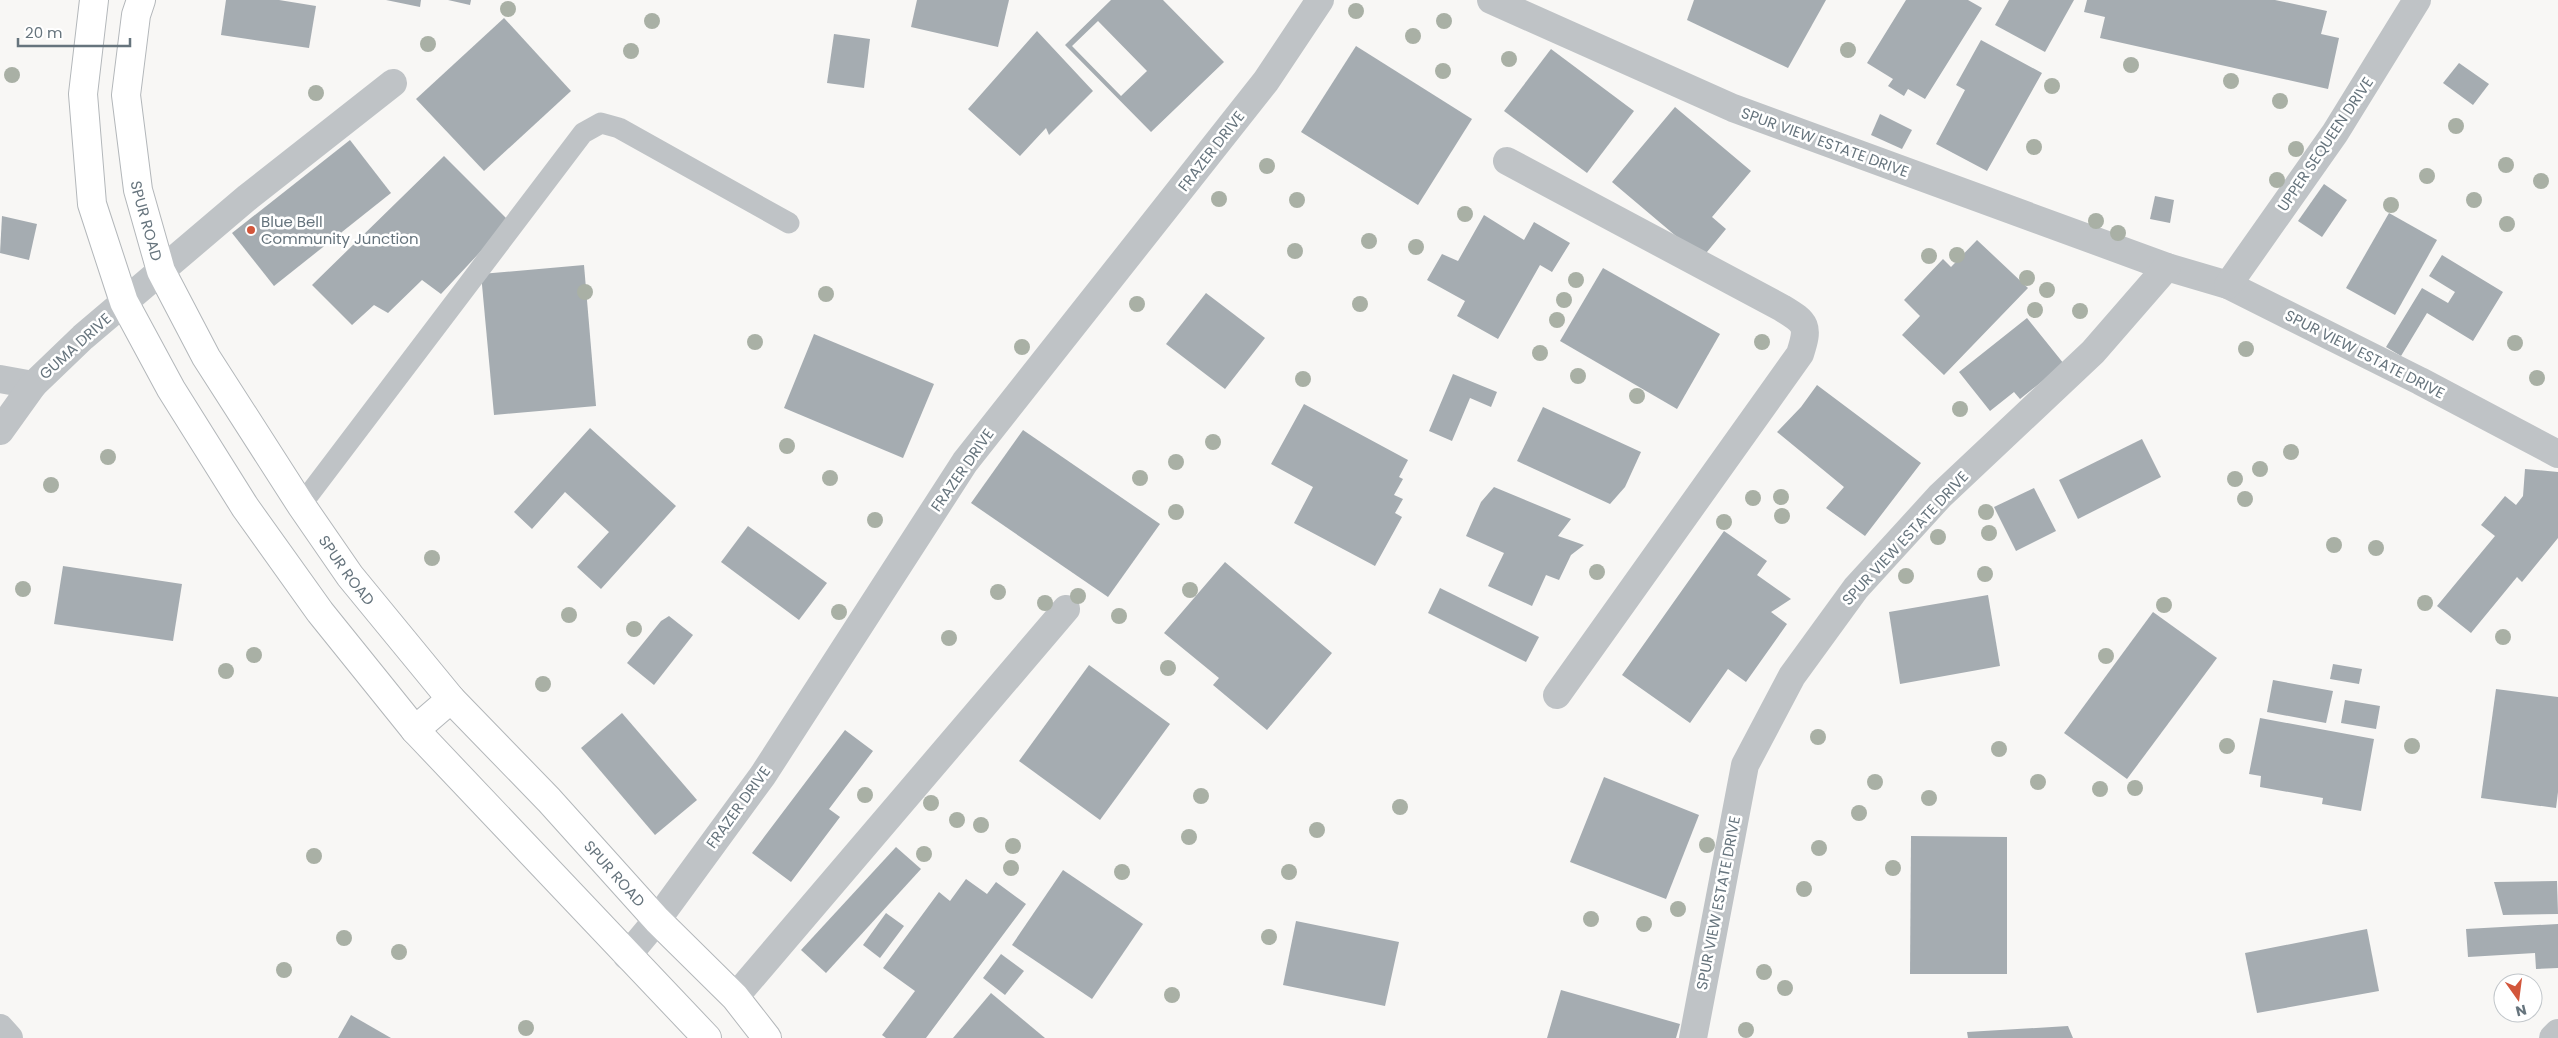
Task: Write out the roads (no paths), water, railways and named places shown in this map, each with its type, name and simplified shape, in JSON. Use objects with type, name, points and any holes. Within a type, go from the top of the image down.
[{"type":"main road","points":[[94,0],[83,94],[92,204],[124,302],[171,389],[246,507],[320,612],[415,730],[627,956],[707,1038]]},
{"type":"main road","name":"SPUR ROAD","points":[[141,0],[136,15],[126,94],[138,190],[161,271],[206,357],[301,505],[350,576],[451,699],[549,800],[657,920],[735,997],[767,1038]]},
{"type":"main road","points":[[415,730],[451,699]]},
{"type":"street","name":"FRAZER DRIVE","points":[[627,956],[657,920],[763,775],[964,462],[1266,81],[1320,0]]},
{"type":"street","name":"SPUR VIEW ESTATE DRIVE","points":[[1491,0],[1733,108],[2167,267],[2228,285],[2420,381],[2558,454]]},
{"type":"street","name":"UPPER SEQUEEN DRIVE","points":[[2228,285],[2335,133],[2417,0]]},
{"type":"street","name":"GUMA DRIVE","points":[[0,431],[33,385],[83,337],[248,197],[392,83]]},
{"type":"street","points":[[1506,161],[1782,308],[1800,319],[1806,334],[1800,354],[1557,695]]},
{"type":"street","name":"SPUR VIEW ESTATE DRIVE","points":[[1693,1038],[1745,765],[1792,676],[1856,588],[1940,496],[2093,352],[2167,267]]},
{"type":"street","points":[[0,379],[33,385]]},
{"type":"street","points":[[735,997],[1066,609]]},
{"type":"street","points":[[0,1028],[9,1038]]},
{"type":"street","points":[[2553,1038],[2558,1033]]},
{"type":"lane","points":[[301,505],[583,133],[601,122],[619,128],[789,224]]},
{"type":"place","name":"Blue Bell Community Junction","points":[[251,230]]}]
